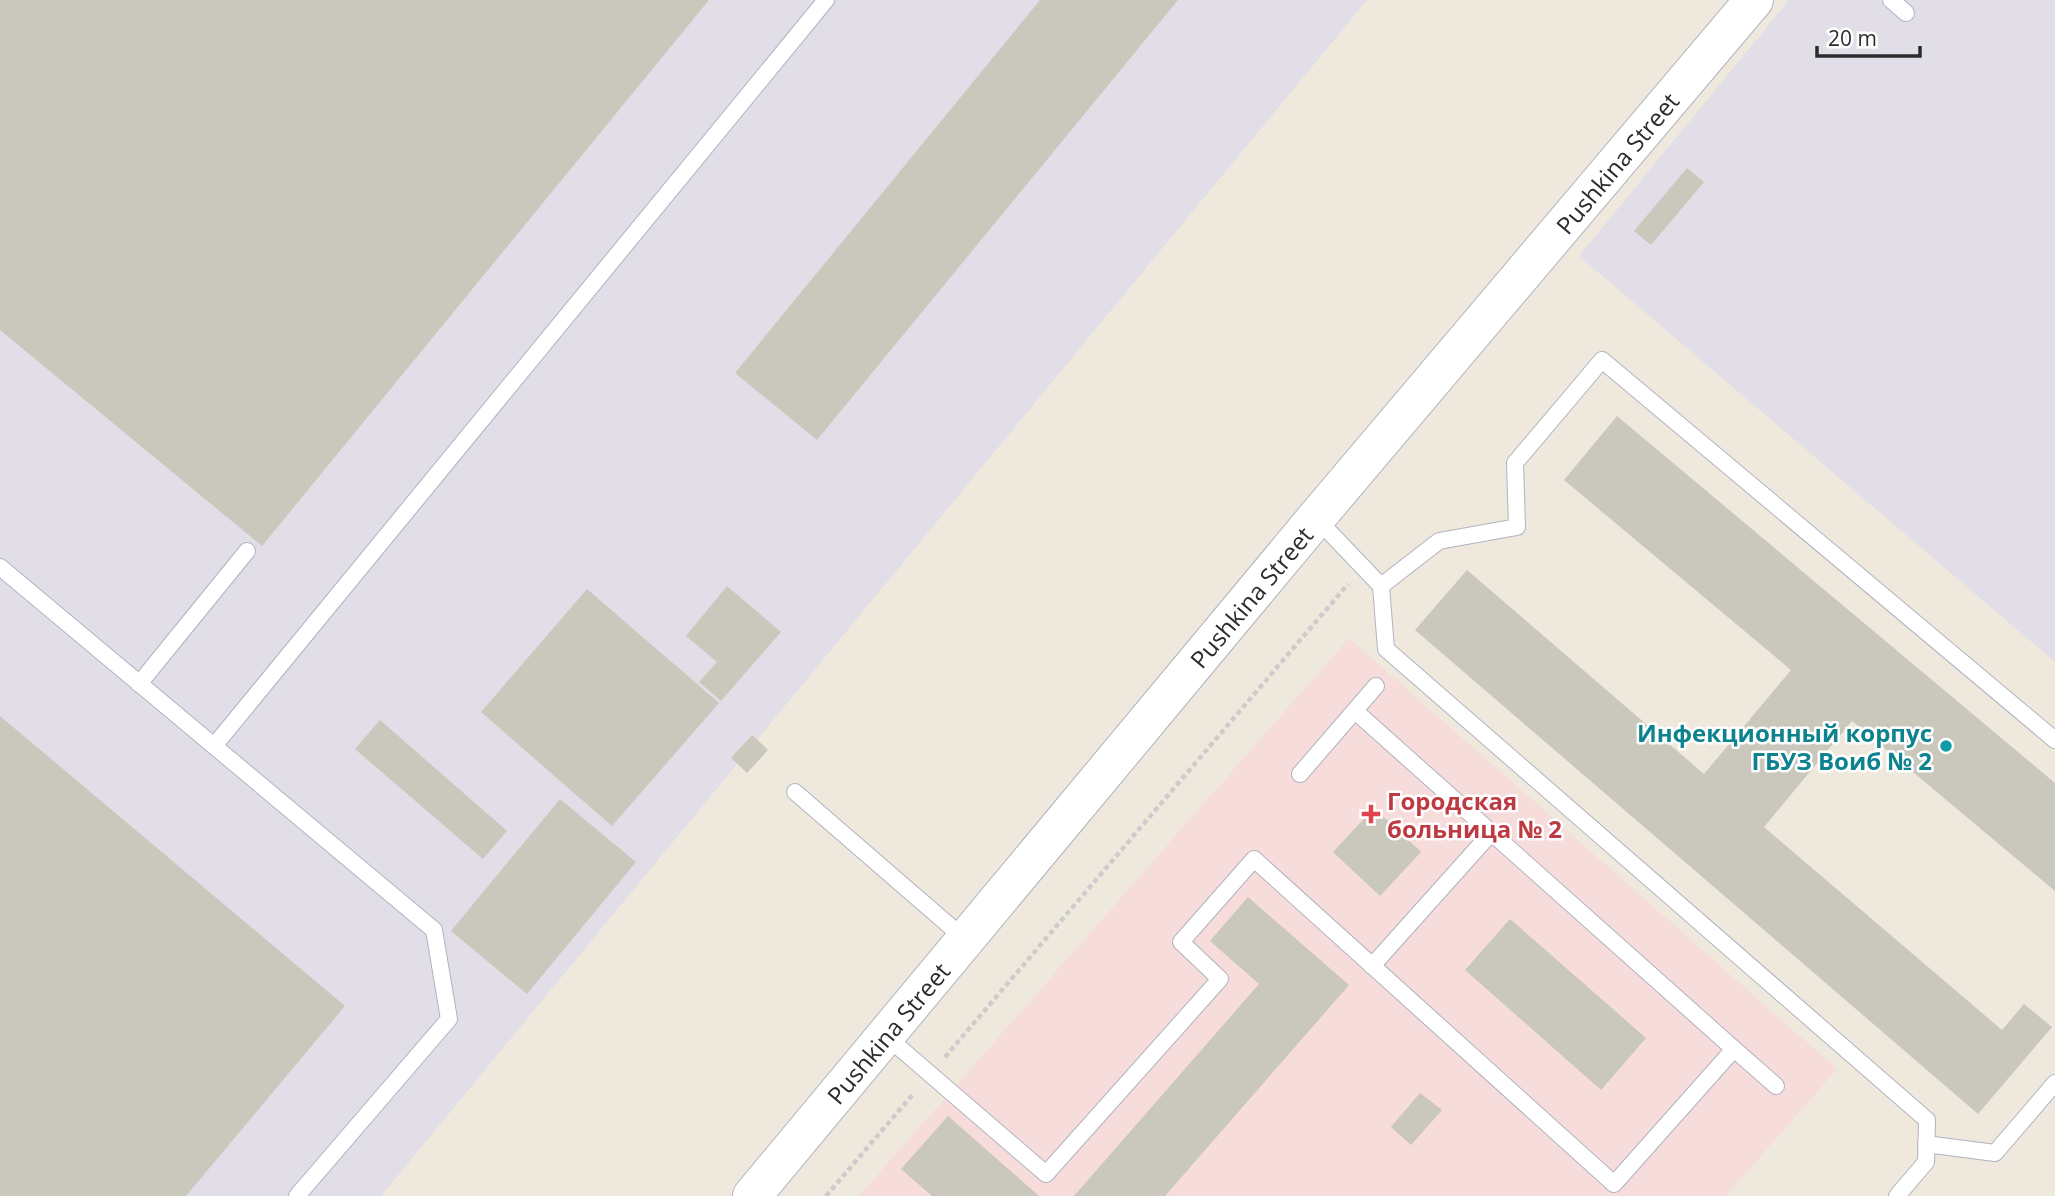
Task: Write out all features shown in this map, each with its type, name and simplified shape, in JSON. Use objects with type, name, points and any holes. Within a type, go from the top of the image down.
[{"type":"main road","name":"Pushkina Street","points":[[751,1196],[1316,518],[1754,0]]},
{"type":"lane","points":[[214,746],[826,0]]},
{"type":"lane","points":[[1891,0],[1906,13]]},
{"type":"lane","points":[[1381,586],[1439,541],[1517,527],[1515,463],[1602,360],[2055,740]]},
{"type":"lane","points":[[1316,518],[1381,586],[1385,649],[1927,1120],[1926,1162],[1897,1196]]},
{"type":"lane","points":[[139,684],[247,551]]},
{"type":"lane","points":[[0,567],[434,930],[449,1019],[297,1196]]},
{"type":"lane","points":[[1300,774],[1376,687]]},
{"type":"lane","points":[[1355,711],[1776,1086]]},
{"type":"lane","points":[[795,792],[966,940]]},
{"type":"lane","points":[[1372,966],[1491,833]]},
{"type":"lane","points":[[886,1036],[1046,1174],[1220,979],[1181,942],[1254,859],[1614,1184],[1734,1049]]},
{"type":"lane","points":[[1926,1144],[1995,1153],[2055,1083]]},
{"type":"path","points":[[826,1196],[1363,567]]},
{"type":"shaded area","points":[[0,0],[1367,0],[381,1196],[0,1196]]},
{"type":"shaded area","points":[[1789,0],[2055,0],[2055,662],[1579,256]]},
{"type":"shaded area","name":"Городская больница № 2","points":[[1349,638],[1837,1069],[1726,1196],[859,1196]]},
{"type":"building","points":[[0,0],[709,0],[262,546],[0,330]]},
{"type":"building","points":[[1040,0],[1178,0],[817,440],[735,373]]},
{"type":"building","points":[[1687,168],[1704,182],[1651,245],[1634,231]]},
{"type":"building","name":"Инфекционный корпус ГБУЗ Воиб № 2","points":[[1617,416],[2055,783],[2055,891],[1852,721],[1764,827],[2002,1030],[2024,1004],[2052,1027],[1978,1114],[1415,630],[1467,570],[1704,774],[1791,670],[1564,480]]},
{"type":"building","points":[[727,586],[781,632],[721,701],[699,682],[717,662],[686,636]]},
{"type":"building","points":[[587,589],[719,703],[612,826],[481,712]]},
{"type":"building","points":[[0,716],[345,1006],[186,1196],[0,1196]]},
{"type":"building","points":[[380,720],[507,831],[483,859],[355,749]]},
{"type":"building","points":[[752,735],[768,750],[747,773],[731,758]]},
{"type":"building","points":[[560,799],[636,862],[527,994],[451,931]]},
{"type":"building","points":[[1374,808],[1421,852],[1380,896],[1333,852]]},
{"type":"building","points":[[1248,897],[1349,985],[1165,1196],[1074,1196],[1259,984],[1210,941]]},
{"type":"building","points":[[1510,919],[1646,1038],[1601,1090],[1465,970]]},
{"type":"building","points":[[1420,1093],[1442,1110],[1411,1145],[1391,1127]]},
{"type":"building","points":[[948,1116],[1039,1196],[932,1196],[901,1169]]},
{"type":"place","name":"Инфекционный корпус ГБУЗ Воиб № 2","points":[[1946,746]]},
{"type":"place","name":"Городская больница № 2","points":[[1371,814]]}]
